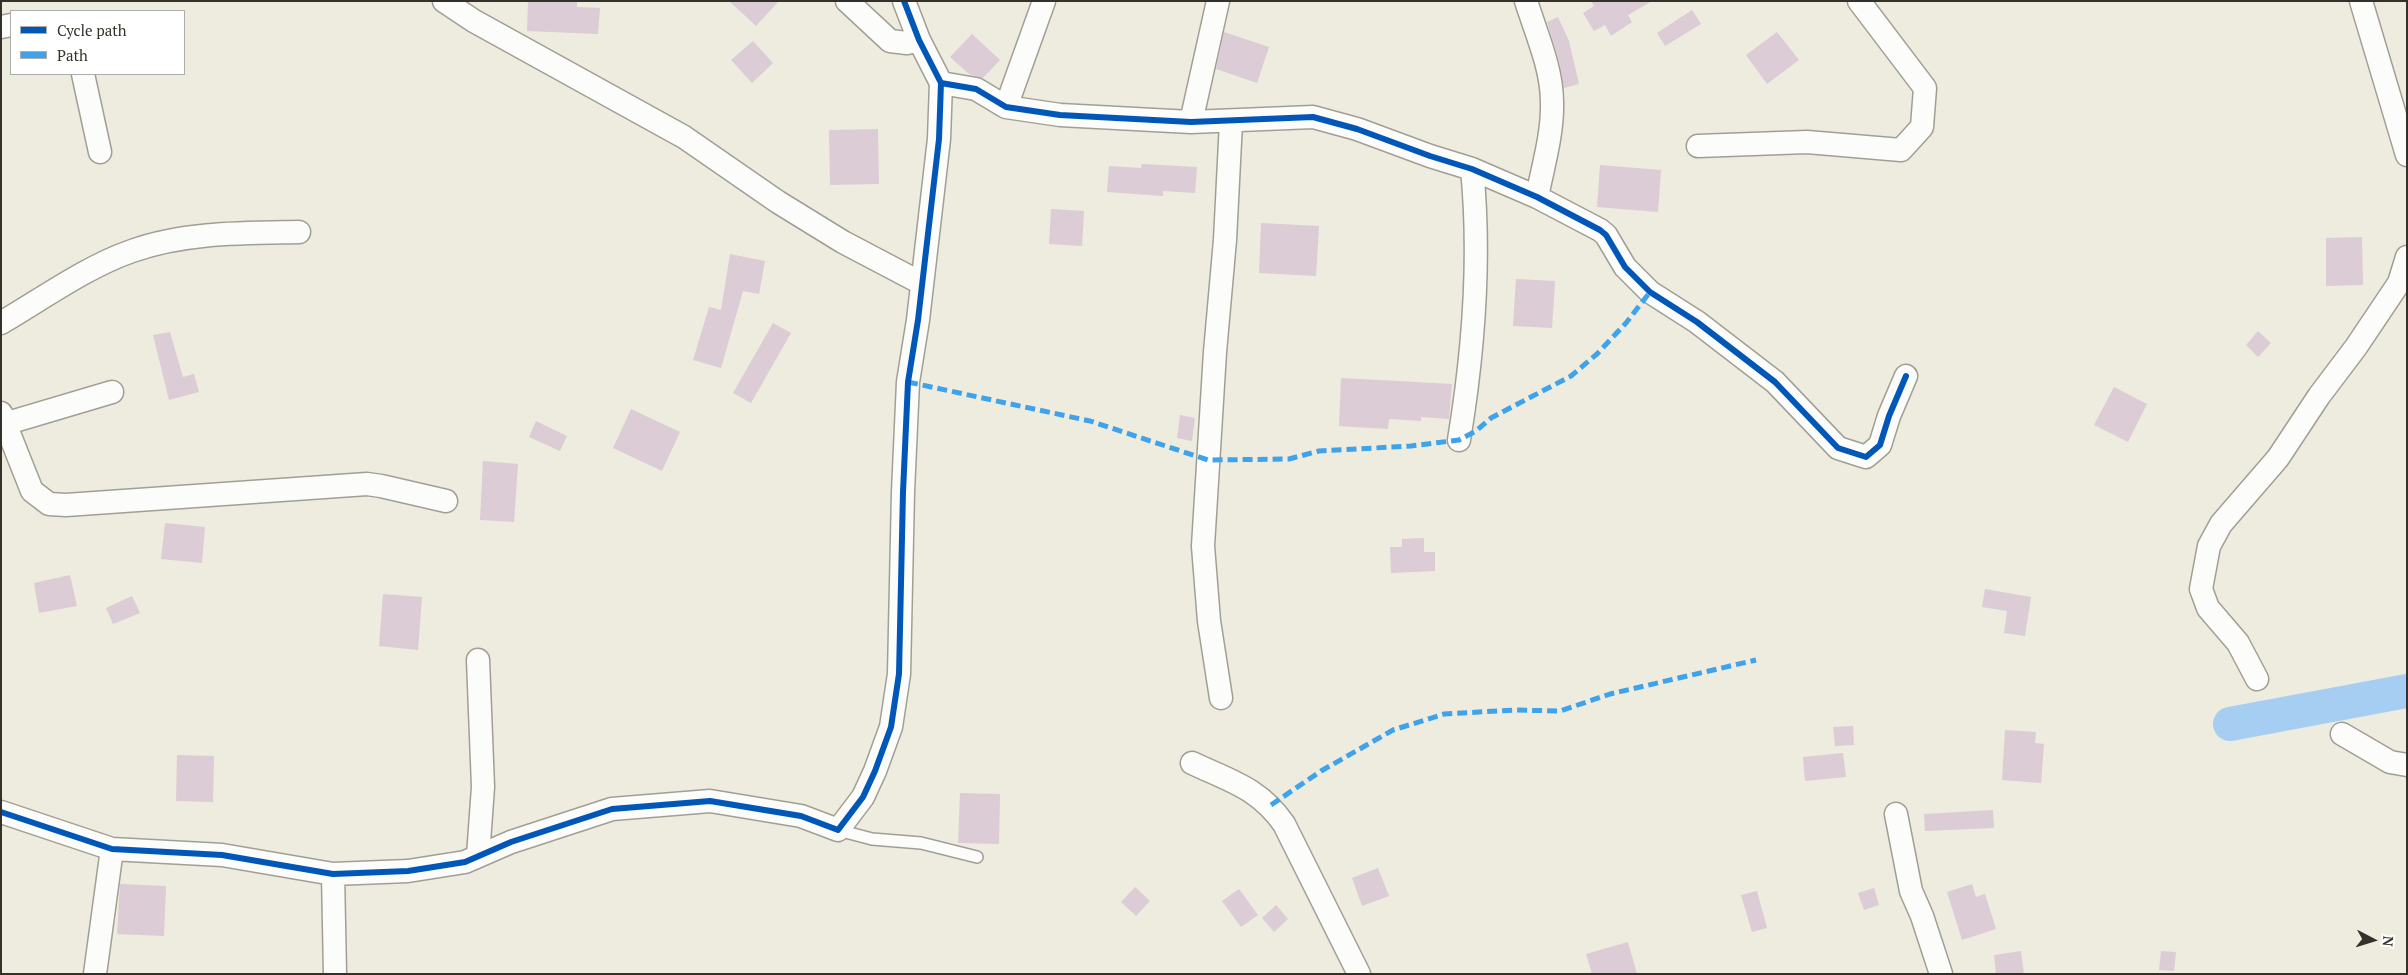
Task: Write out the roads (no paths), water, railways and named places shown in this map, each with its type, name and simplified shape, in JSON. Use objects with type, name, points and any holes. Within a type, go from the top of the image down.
[{"type":"street","points":[[848,1],[890,41],[907,43],[919,40]]},
{"type":"street","points":[[1,812],[112,849],[222,855],[333,874],[408,871],[465,862],[512,842],[612,809],[710,801],[801,816],[838,830],[863,797],[875,771],[891,727],[899,674],[903,492],[908,382],[939,139],[941,83],[919,40],[904,1]]},
{"type":"street","points":[[1006,107],[1044,1]]},
{"type":"street","points":[[1191,122],[1218,1]]},
{"type":"street","points":[[1526,1],[1549,76],[1552,101],[1549,137],[1537,197]]},
{"type":"street","points":[[1698,146],[1807,142],[1901,150],[1922,127],[1925,88],[1859,1]]},
{"type":"street","points":[[2361,1],[2407,156]]},
{"type":"street","points":[[454,4],[684,137],[778,202],[835,237],[921,283]]},
{"type":"street","points":[[83,75],[100,152]]},
{"type":"street","points":[[941,83],[976,89],[1006,107],[1060,115],[1191,122],[1313,118],[1357,129],[1430,156],[1472,169],[1537,197],[1606,234],[1625,267],[1650,292],[1697,322],[1775,382],[1838,448],[1866,457],[1880,445],[1889,416],[1906,376]]},
{"type":"street","points":[[1221,698],[1209,621],[1203,546],[1215,352],[1226,240],[1231,122]]},
{"type":"street","points":[[1459,440],[1470,364],[1476,299],[1477,234],[1472,169]]},
{"type":"street","points":[[1,323],[108,260],[132,250],[159,243],[227,234],[299,232]]},
{"type":"street","points":[[2257,679],[2238,643],[2208,608],[2201,589],[2209,546],[2221,524],[2278,458],[2319,396],[2356,347],[2399,283],[2407,257]]},
{"type":"street","points":[[112,392],[3,421],[32,491],[49,504],[66,505],[367,484],[446,501]]},
{"type":"street","points":[[478,660],[483,787],[478,856]]},
{"type":"street","points":[[2342,734],[2390,762],[2407,765]]},
{"type":"street","points":[[1192,763],[1253,791],[1271,805],[1284,824],[1359,974]]},
{"type":"street","points":[[1896,814],[1911,891],[1922,916],[1941,974]]},
{"type":"street","points":[[95,974],[112,849]]},
{"type":"street","points":[[333,874],[335,974]]},
{"type":"lane","points":[[838,830],[872,840],[921,843],[977,857]]},
{"type":"waterway","points":[[2230,724],[2407,691]]}]
